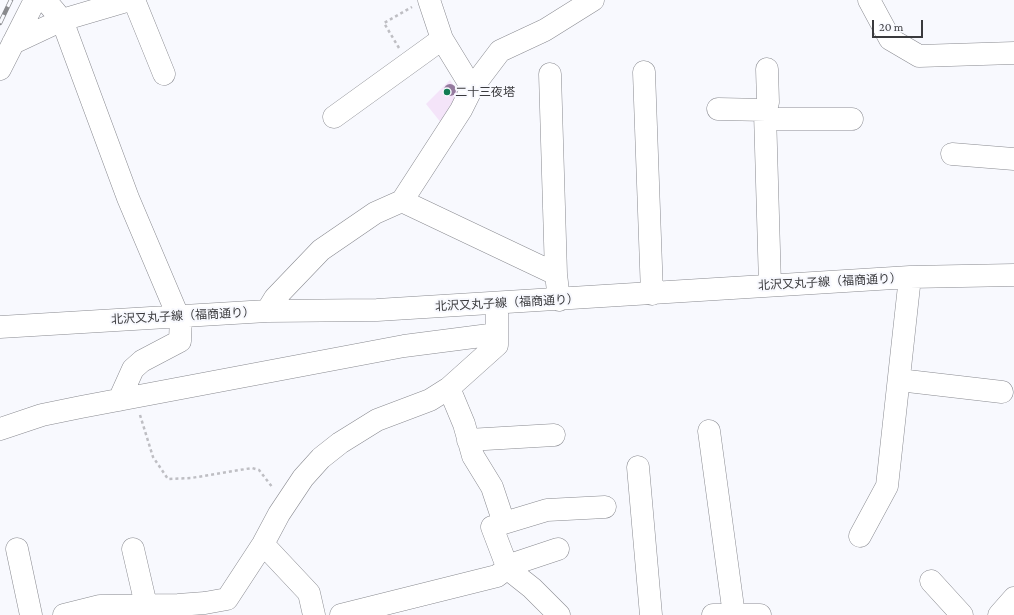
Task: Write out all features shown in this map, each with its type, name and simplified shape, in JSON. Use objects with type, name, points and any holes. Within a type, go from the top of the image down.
[{"type":"street","points":[[0,70],[34,0]]},
{"type":"street","points":[[45,0],[62,20],[128,198],[180,316],[180,341],[142,361],[132,369],[127,398]]},
{"type":"street","points":[[13,43],[62,20],[130,0]]},
{"type":"street","points":[[134,0],[164,74]]},
{"type":"street","points":[[267,312],[275,298],[321,250],[374,213],[402,201],[461,110],[472,88],[500,50],[545,30],[593,0]]},
{"type":"street","points":[[869,0],[890,39],[919,56],[1014,54]]},
{"type":"street","points":[[423,2],[442,39],[472,88]]},
{"type":"street","points":[[334,117],[442,39]]},
{"type":"street","points":[[767,69],[768,102],[765,114],[770,285]]},
{"type":"street","points":[[644,72],[652,294]]},
{"type":"street","points":[[550,74],[556,274],[559,300]]},
{"type":"street","points":[[718,109],[765,114],[852,119]]},
{"type":"street","points":[[952,154],[1014,159]]},
{"type":"street","points":[[402,201],[556,274]]},
{"type":"street","name":"北沢又丸子線（福商通り）","points":[[0,327],[180,316],[267,312],[376,310],[559,300],[910,277],[1014,275]]},
{"type":"street","points":[[860,536],[887,486],[910,277]]},
{"type":"street","points":[[64,615],[100,606],[206,603],[228,607],[286,503],[303,478],[321,458],[340,442],[377,420],[430,400],[449,388],[496,345],[497,303]]},
{"type":"street","points":[[0,430],[42,415],[127,398],[404,346],[497,334]]},
{"type":"street","points":[[899,380],[1002,392]]},
{"type":"street","points":[[449,388],[473,456],[492,487],[504,523],[547,510],[605,507]]},
{"type":"street","points":[[710,432],[734,615]]},
{"type":"street","points":[[468,440],[554,435]]},
{"type":"street","points":[[638,467],[651,615]]},
{"type":"street","points":[[492,527],[508,569],[532,588],[559,615]]},
{"type":"street","points":[[263,544],[310,593],[314,615]]},
{"type":"street","points":[[17,549],[31,615]]},
{"type":"street","points":[[133,549],[146,605]]},
{"type":"street","points":[[341,615],[497,576],[513,564],[558,549]]},
{"type":"street","points":[[931,581],[962,615]]},
{"type":"street","points":[[999,615],[1014,598]]},
{"type":"street","points":[[713,615],[760,615]]},
{"type":"path","points":[[408,64],[383,21],[423,2]]},
{"type":"path","points":[[127,398],[143,428],[153,457],[168,479],[191,478],[252,468],[259,470],[286,503]]},
{"type":"shaded area","points":[[450,80],[461,98],[442,124],[426,104]]},
{"type":"railway","points":[[0,23],[11,0]]},
{"type":"place","name":"二十三夜塔","points":[[447,92]]}]
